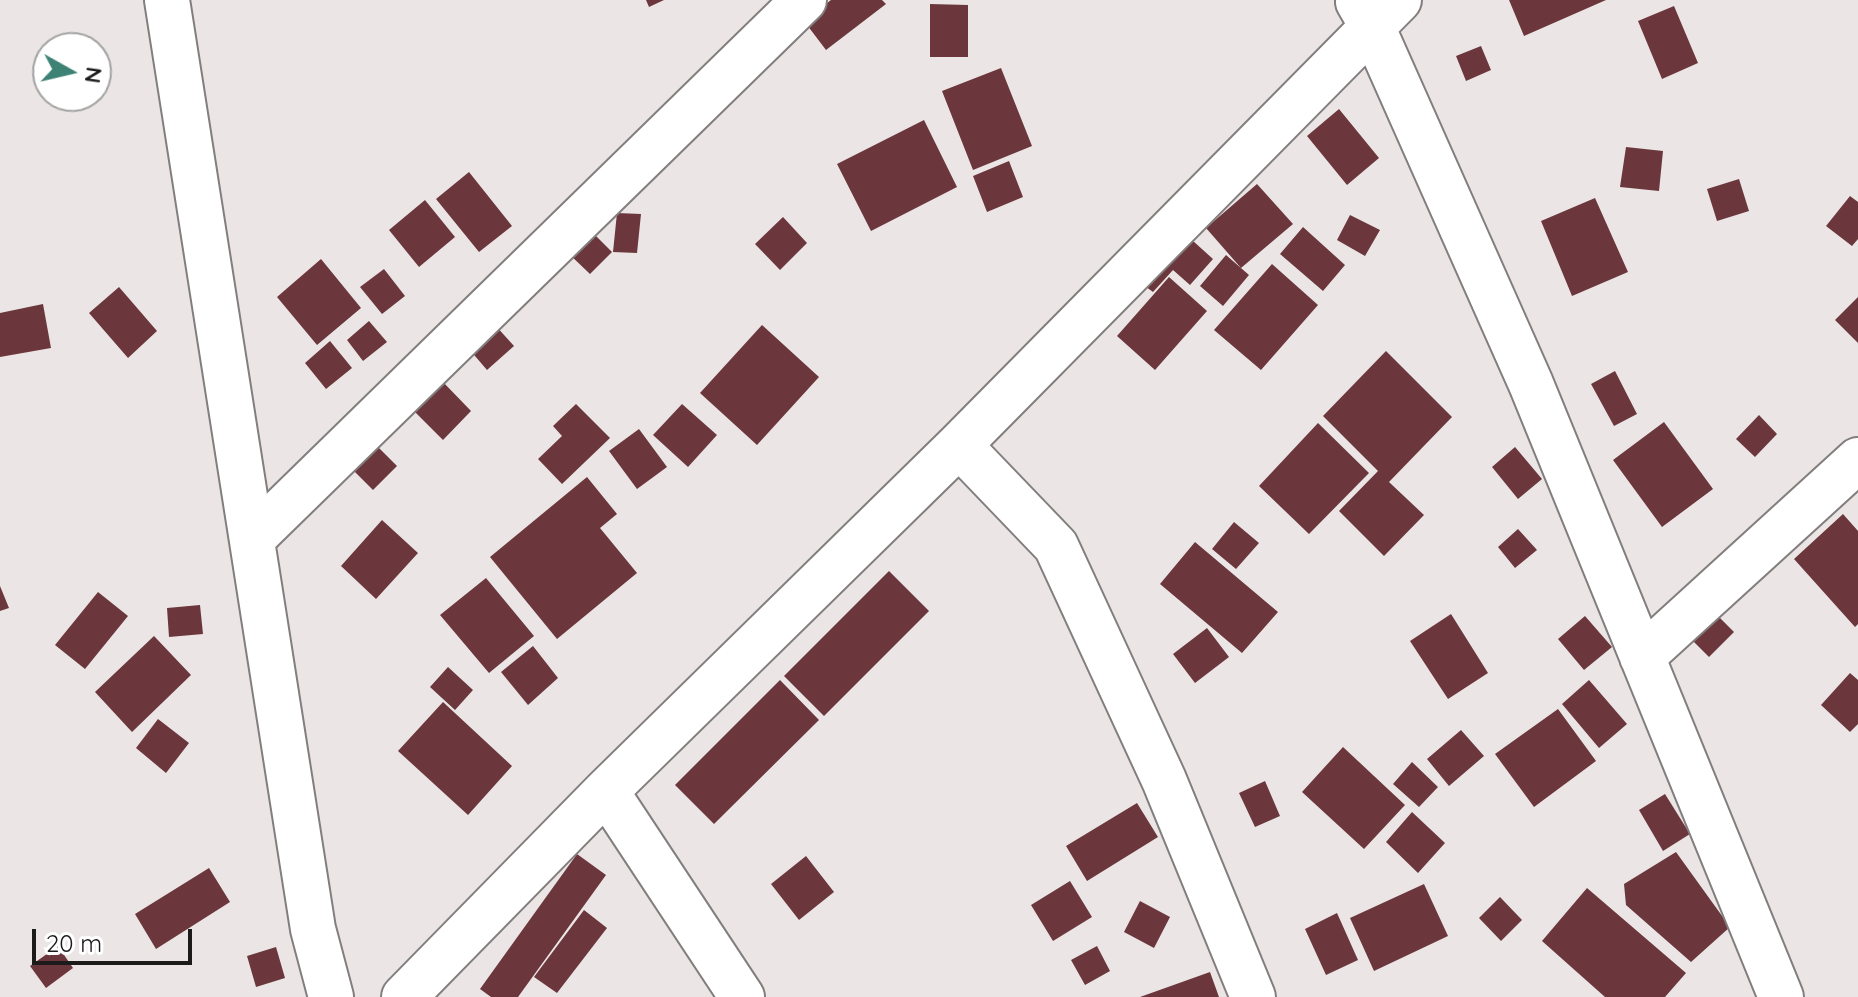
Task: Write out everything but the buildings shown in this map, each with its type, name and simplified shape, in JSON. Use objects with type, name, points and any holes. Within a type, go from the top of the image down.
[{"type":"street","points":[[167,0],[313,929],[331,997]]},
{"type":"street","points":[[253,538],[804,0]]},
{"type":"street","points":[[404,997],[606,791],[959,445],[1376,9],[1781,997]]},
{"type":"street","points":[[959,445],[1056,546],[1164,780],[1253,997]]},
{"type":"street","points":[[1642,657],[1858,460]]},
{"type":"street","points":[[606,791],[742,997]]}]
